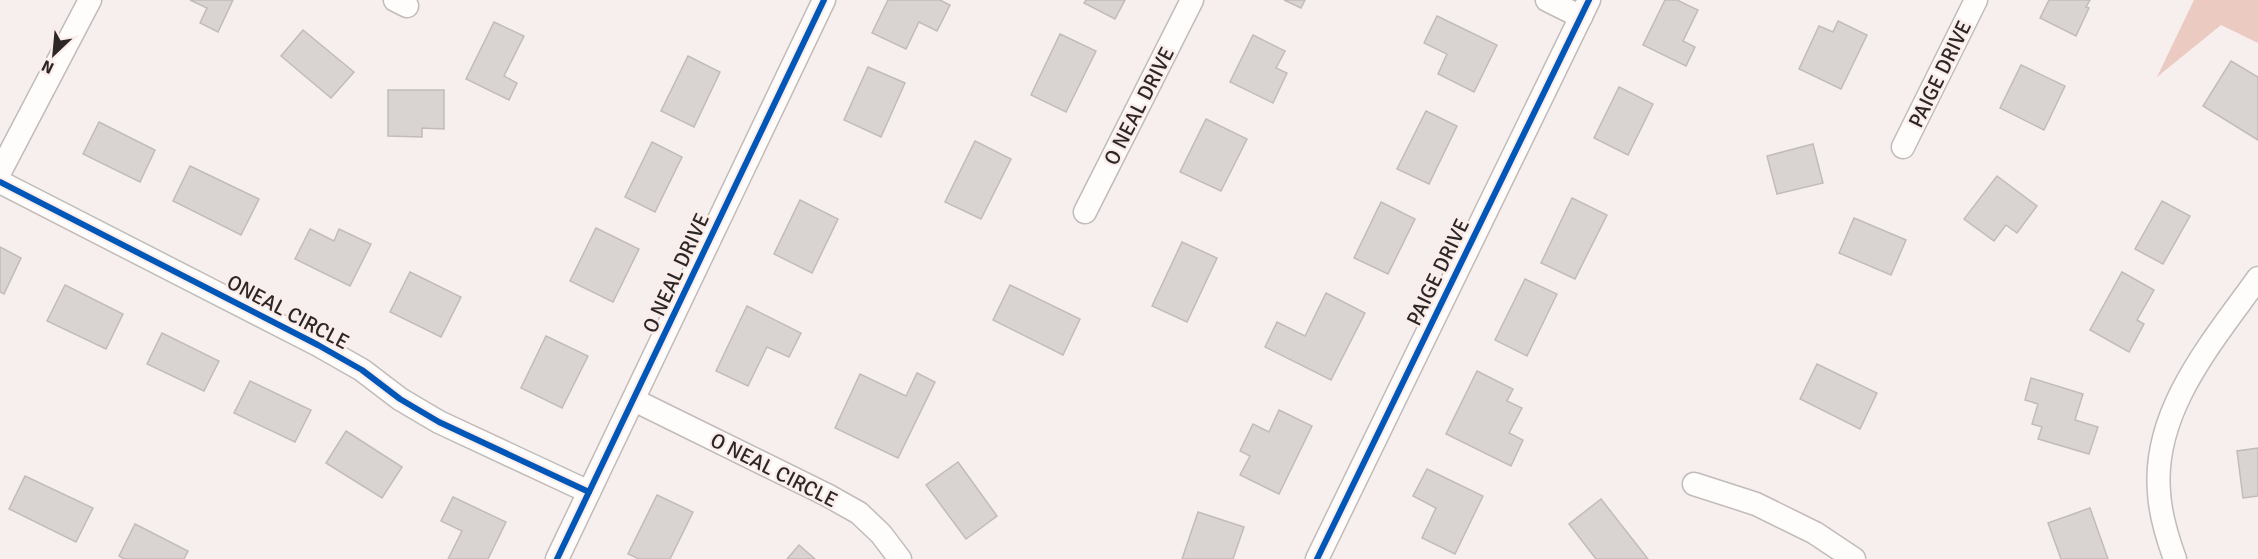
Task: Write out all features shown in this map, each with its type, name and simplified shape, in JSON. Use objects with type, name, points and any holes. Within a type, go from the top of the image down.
[{"type":"street","points":[[0,172],[90,0]]},
{"type":"street","name":"O NEAL DRIVE","points":[[557,559],[824,0]]},
{"type":"street","name":"O NEAL DRIVE","points":[[1085,212],[1192,0]]},
{"type":"street","points":[[1547,0],[1585,8]]},
{"type":"street","name":"PAIGE DRIVE","points":[[1903,147],[1976,0]]},
{"type":"street","name":"PAIGE DRIVE","points":[[1317,559],[1585,8]]},
{"type":"street","name":"ONEAL CIRCLE","points":[[0,182],[318,345],[362,370],[400,399],[439,422],[589,492]]},
{"type":"street","points":[[2175,559],[2164,529],[2158,491],[2160,452],[2172,411],[2205,354],[2258,278]]},
{"type":"street","name":"O NEAL CIRCLE","points":[[634,400],[859,513],[881,534],[900,559]]},
{"type":"street","points":[[1694,484],[1756,504],[1815,533],[1854,559]]},
{"type":"shaded area","points":[[2194,0],[2258,0],[2258,43],[2221,25],[2157,77]]},
{"type":"building","points":[[190,0],[233,0],[218,32],[200,23],[207,8]]},
{"type":"building","points":[[888,0],[940,0],[950,5],[937,31],[919,22],[906,49],[872,33]]},
{"type":"building","points":[[1086,0],[1125,0],[1115,19],[1084,3]]},
{"type":"building","points":[[1284,0],[1305,0],[1301,8]]},
{"type":"building","points":[[1665,0],[1677,0],[1698,10],[1683,41],[1695,47],[1686,66],[1643,45]]},
{"type":"building","points":[[2049,0],[2090,0],[2086,7],[2089,8],[2076,36],[2040,18]]},
{"type":"building","points":[[1437,16],[1497,45],[1474,92],[1438,74],[1447,54],[1424,43]]},
{"type":"building","points":[[1838,21],[1867,35],[1841,89],[1799,69],[1819,26],[1833,32]]},
{"type":"building","points":[[494,22],[524,36],[504,76],[517,83],[509,100],[466,79]]},
{"type":"building","points":[[303,30],[354,72],[331,98],[281,56]]},
{"type":"building","points":[[1060,34],[1096,51],[1066,112],[1031,95]]},
{"type":"building","points":[[1253,35],[1285,51],[1276,68],[1287,73],[1273,103],[1230,82]]},
{"type":"building","points":[[688,56],[720,72],[694,127],[661,111]]},
{"type":"building","points":[[2231,61],[2258,77],[2258,140],[2203,106]]},
{"type":"building","points":[[2021,65],[2065,86],[2044,130],[2000,108]]},
{"type":"building","points":[[868,67],[905,83],[881,137],[844,120]]},
{"type":"building","points":[[1619,87],[1653,104],[1628,155],[1594,138]]},
{"type":"building","points":[[388,90],[444,90],[444,129],[422,128],[422,137],[388,136]]},
{"type":"building","points":[[1426,111],[1457,126],[1429,184],[1397,169]]},
{"type":"building","points":[[1206,119],[1247,139],[1221,191],[1180,172]]},
{"type":"building","points":[[99,122],[155,150],[140,182],[83,154]]},
{"type":"building","points":[[975,141],[1011,159],[981,219],[945,202]]},
{"type":"building","points":[[652,142],[682,157],[655,212],[625,197]]},
{"type":"building","points":[[1813,144],[1823,183],[1777,194],[1767,156]]},
{"type":"building","points":[[190,166],[259,199],[241,235],[173,201]]},
{"type":"building","points":[[1997,176],[2037,206],[2017,233],[2006,225],[1994,241],[1964,219]]},
{"type":"building","points":[[1572,198],[1607,215],[1575,279],[1541,263]]},
{"type":"building","points":[[800,200],[838,219],[812,273],[774,254]]},
{"type":"building","points":[[2162,201],[2190,216],[2163,264],[2135,249]]},
{"type":"building","points":[[1381,202],[1415,219],[1388,274],[1354,258]]},
{"type":"building","points":[[1854,218],[1906,240],[1891,275],[1839,253]]},
{"type":"building","points":[[596,228],[639,249],[613,302],[570,281]]},
{"type":"building","points":[[310,229],[334,241],[339,229],[371,244],[350,286],[295,259]]},
{"type":"building","points":[[1182,242],[1217,258],[1187,322],[1152,306]]},
{"type":"building","points":[[0,247],[21,258],[4,294],[0,292]]},
{"type":"building","points":[[410,272],[461,297],[441,337],[390,312]]},
{"type":"building","points":[[2122,272],[2154,290],[2137,320],[2144,324],[2129,352],[2090,330]]},
{"type":"building","points":[[1525,279],[1557,294],[1527,356],[1495,340]]},
{"type":"building","points":[[65,285],[123,314],[106,349],[47,321]]},
{"type":"building","points":[[1010,285],[1080,319],[1063,355],[993,320]]},
{"type":"building","points":[[1326,293],[1365,313],[1331,380],[1265,347],[1277,322],[1305,336]]},
{"type":"building","points":[[747,306],[801,333],[789,357],[767,347],[748,386],[716,371]]},
{"type":"building","points":[[162,333],[219,361],[204,391],[147,364]]},
{"type":"building","points":[[546,336],[588,356],[562,408],[521,388]]},
{"type":"building","points":[[1817,364],[1877,393],[1860,429],[1800,399]]},
{"type":"building","points":[[1477,371],[1513,389],[1507,401],[1522,408],[1509,433],[1523,440],[1511,466],[1446,434]]},
{"type":"building","points":[[917,373],[935,382],[898,458],[835,428],[860,374],[906,396]]},
{"type":"building","points":[[2031,378],[2083,394],[2075,420],[2098,427],[2089,454],[2038,439],[2042,427],[2032,424],[2038,404],[2025,400]]},
{"type":"building","points":[[250,381],[311,410],[295,442],[234,413]]},
{"type":"building","points":[[1279,410],[1312,426],[1279,494],[1240,475],[1250,456],[1240,451],[1253,424],[1269,432]]},
{"type":"building","points":[[346,431],[402,467],[382,498],[326,463]]},
{"type":"building","points":[[2258,448],[2258,496],[2243,498],[2237,451]]},
{"type":"building","points":[[958,462],[997,516],[966,539],[926,485]]},
{"type":"building","points":[[1427,469],[1483,496],[1455,554],[1422,538],[1436,508],[1413,496]]},
{"type":"building","points":[[25,476],[93,508],[76,542],[9,509]]},
{"type":"building","points":[[657,495],[693,512],[670,559],[639,559],[628,554]]},
{"type":"building","points":[[453,497],[506,522],[488,559],[448,559],[462,531],[441,521]]},
{"type":"building","points":[[1601,499],[1648,559],[1596,559],[1569,524]]},
{"type":"building","points":[[2090,508],[2108,559],[2061,559],[2048,523]]},
{"type":"building","points":[[1198,512],[1244,527],[1233,559],[1182,559]]},
{"type":"building","points":[[135,524],[188,551],[184,559],[124,559],[119,556]]},
{"type":"building","points":[[799,545],[815,559],[787,559]]},
{"type":"cycle path","points":[[557,559],[824,0]]},
{"type":"cycle path","points":[[1317,559],[1589,0]]},
{"type":"cycle path","points":[[0,182],[318,345],[362,370],[400,399],[439,422],[589,492]]}]
